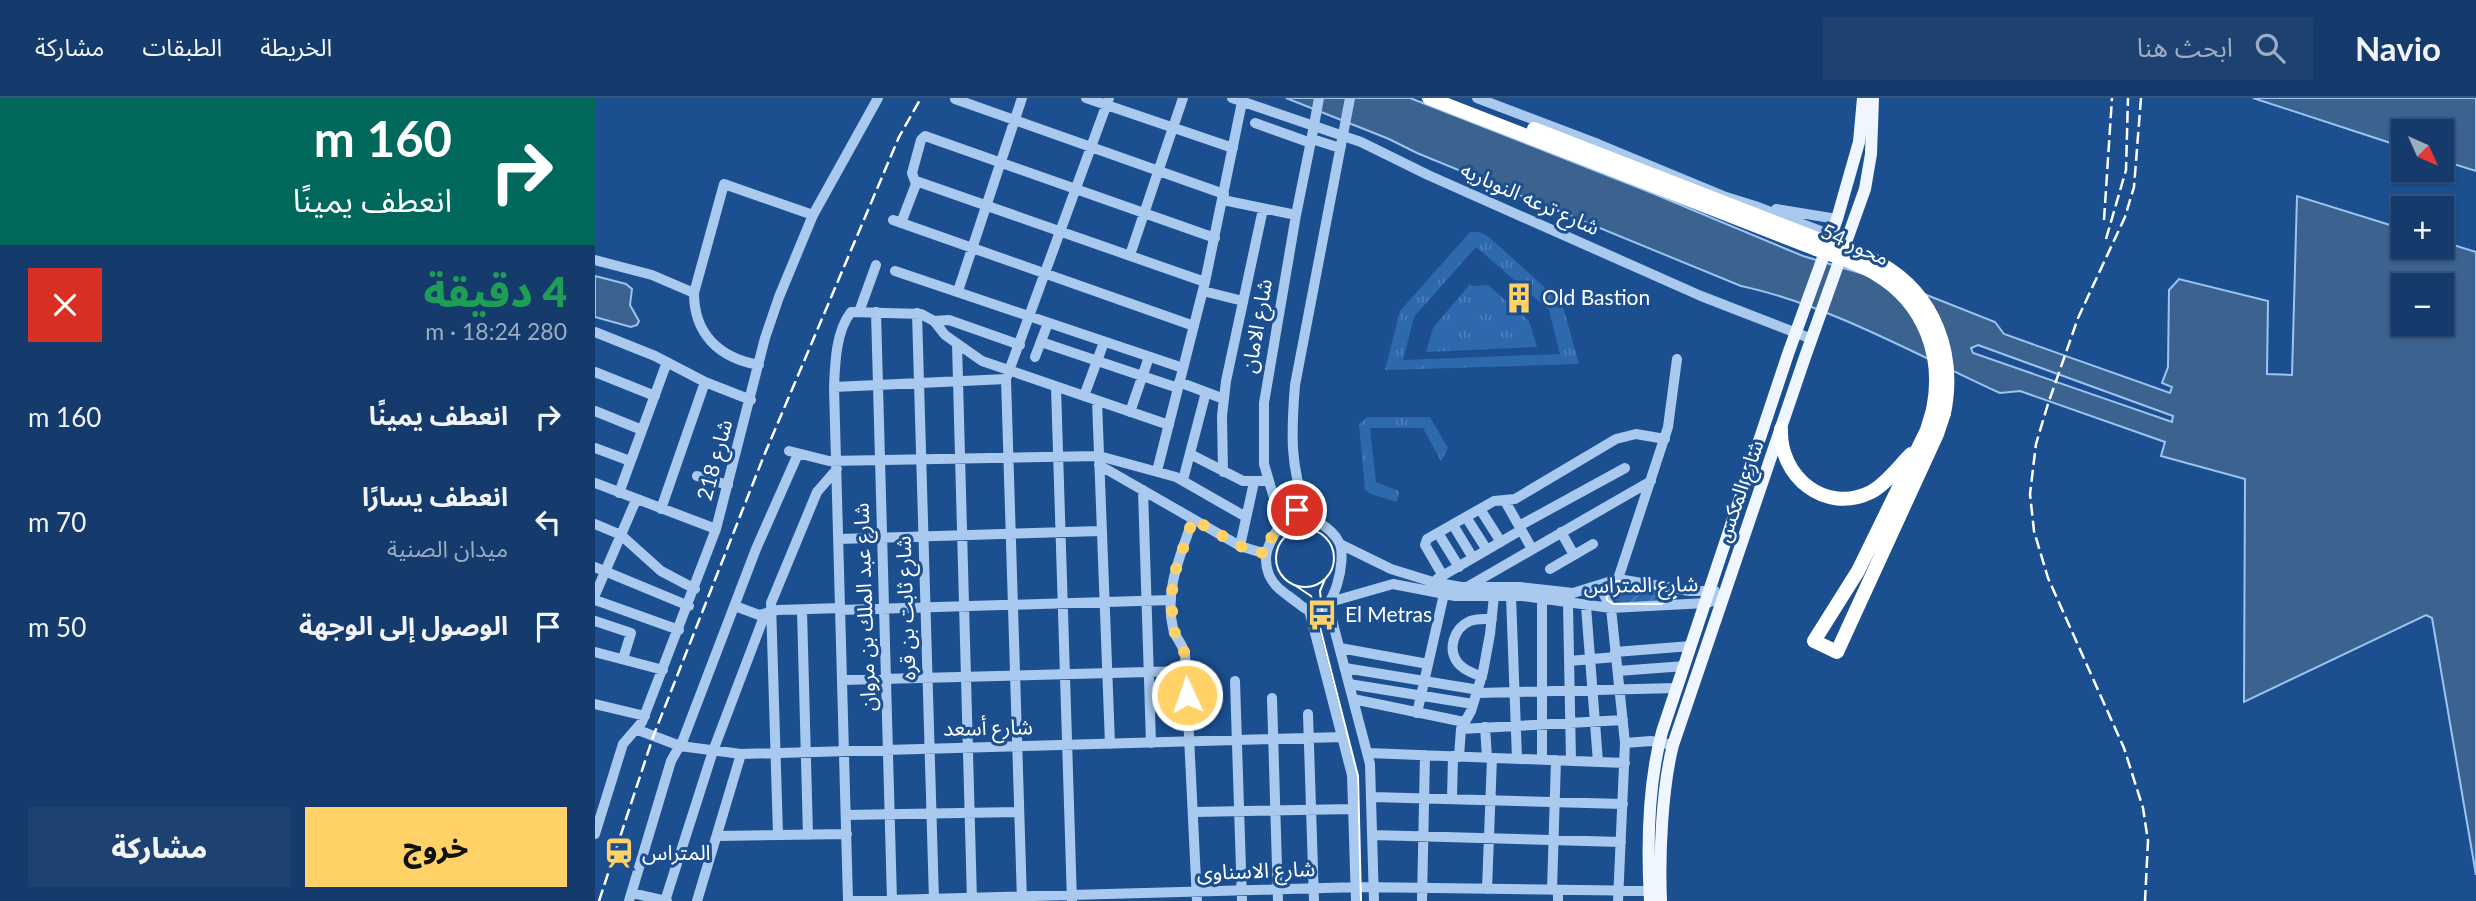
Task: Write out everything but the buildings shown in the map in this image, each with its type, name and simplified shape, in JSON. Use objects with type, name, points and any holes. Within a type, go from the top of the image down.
[{"type":"highway","name":"محور 54","points":[[1429,98],[1823,246]]},
{"type":"highway","name":"محور 54","points":[[1455,98],[1823,246],[1878,275],[1902,294],[1916,311],[1927,330],[1936,361],[1938,412],[1937,434],[1837,652],[1814,641],[1858,571],[1938,412]]},
{"type":"highway","points":[[1781,429],[1783,453],[1795,476],[1816,493],[1834,498],[1861,496],[1877,488],[1919,446]]},
{"type":"main road","name":"شارع المكس","points":[[1655,896],[1649,845],[1659,742],[1823,246],[1837,219],[1859,142],[1863,98]]},
{"type":"main road","name":"شارع المكس","points":[[1655,896],[1673,745],[1869,175],[1874,98]]},
{"type":"main road","points":[[1737,506],[1753,511]]},
{"type":"street","name":"شارع 218","points":[[595,834],[624,744],[638,730],[645,716],[716,529],[771,318],[813,215],[878,98]]},
{"type":"street","points":[[958,291],[1022,98]]},
{"type":"street","points":[[1086,98],[1107,102],[1173,129],[1233,148]]},
{"type":"street","points":[[1130,255],[1183,98]]},
{"type":"street","name":"شارع الامان","points":[[1281,522],[1268,481],[1262,447],[1264,403],[1319,98]]},
{"type":"street","points":[[1307,513],[1294,470],[1294,399],[1299,359],[1350,98]]},
{"type":"street","points":[[1477,98],[1598,144],[1725,197],[1755,206],[1837,219]]},
{"type":"street","points":[[955,99],[1223,197],[1296,215]]},
{"type":"street","points":[[1157,471],[1215,238],[1233,148],[1237,100]]},
{"type":"street","name":"شارع ترعه النوباريه","points":[[1237,100],[1361,142],[1666,280],[1798,327],[1812,338]]},
{"type":"street","points":[[1021,899],[1007,375],[1107,102]]},
{"type":"street","points":[[1255,123],[1340,147]]},
{"type":"street","points":[[1215,238],[928,136],[925,135],[921,140],[912,176],[916,181],[1130,255],[1243,301]]},
{"type":"street","points":[[916,181],[897,222],[1194,326]]},
{"type":"street","points":[[759,365],[732,358],[713,342],[698,320],[694,293],[724,184],[813,215]]},
{"type":"street","points":[[1755,206],[1823,246]]},
{"type":"street","points":[[1223,472],[1224,398],[1263,209]]},
{"type":"street","points":[[595,260],[652,275],[694,293]]},
{"type":"street","points":[[859,312],[876,265]]},
{"type":"street","points":[[895,271],[1183,368]]},
{"type":"street","points":[[850,901],[834,387],[837,350],[848,316],[851,312],[925,315],[934,321],[941,332],[976,358],[1007,375],[1056,387],[1168,425]]},
{"type":"street","name":"شارع عبد الملك بن مروان","points":[[876,312],[892,900]]},
{"type":"street","name":"شارع ثابت بن قره","points":[[917,313],[934,900]]},
{"type":"street","points":[[934,321],[949,320],[1020,345]]},
{"type":"street","points":[[1035,356],[1048,323]]},
{"type":"street","points":[[595,332],[751,400]]},
{"type":"street","points":[[1041,342],[1142,376],[1224,398]]},
{"type":"street","points":[[1084,396],[1104,342]]},
{"type":"street","points":[[957,344],[972,899]]},
{"type":"street","points":[[1130,412],[1149,357]]},
{"type":"street","points":[[1618,896],[1625,743],[1611,608],[1604,595],[1606,586],[1614,580],[1665,439],[1677,359]]},
{"type":"street","points":[[618,493],[667,362]]},
{"type":"street","points":[[595,372],[655,396]]},
{"type":"street","points":[[834,387],[958,381],[1007,375]]},
{"type":"street","points":[[661,509],[705,382]]},
{"type":"street","points":[[1056,387],[1072,898]]},
{"type":"street","points":[[1183,480],[1206,392]]},
{"type":"street","points":[[1097,401],[1109,744]]},
{"type":"street","points":[[595,411],[642,430]]},
{"type":"street","points":[[1625,468],[1438,579],[1425,543],[1427,539],[1497,500],[1505,502],[1515,499],[1616,439],[1636,434],[1665,439]]},
{"type":"street","points":[[595,448],[631,461]]},
{"type":"street","points":[[837,465],[817,492],[773,595],[713,751],[666,901],[631,897],[671,761],[680,746],[794,453],[837,465],[921,459],[1058,457],[1099,461],[1157,471],[1183,480],[1246,517]]},
{"type":"street","points":[[1190,454],[1243,481],[1268,481]]},
{"type":"street","points":[[1099,461],[1143,490],[1240,546],[1266,554]]},
{"type":"street","points":[[697,476],[728,485]]},
{"type":"street","points":[[1467,587],[1651,481]]},
{"type":"street","points":[[1240,546],[1254,482]]},
{"type":"street","points":[[595,483],[716,529]]},
{"type":"street","points":[[1143,490],[1151,743]]},
{"type":"street","points":[[636,500],[595,598],[679,630]]},
{"type":"street","points":[[1505,502],[1532,549]]},
{"type":"street","points":[[1481,509],[1501,542]]},
{"type":"street","points":[[1292,510],[1307,513],[1333,533],[1340,544],[1342,567],[1329,603],[1322,610],[1309,610],[1276,586],[1267,568],[1269,542],[1285,516],[1292,510]]},
{"type":"street","points":[[1467,517],[1487,550]]},
{"type":"street","points":[[1193,519],[1174,575],[1171,600],[1174,631],[1184,649],[1186,671],[1197,896]]},
{"type":"street","points":[[595,524],[621,535],[661,571],[695,589]]},
{"type":"street","points":[[1453,525],[1473,558]]},
{"type":"street","points":[[839,539],[1101,531]]},
{"type":"street","points":[[1561,532],[1574,555]]},
{"type":"street","points":[[1438,533],[1459,567]]},
{"type":"street","name":"شارع المتراس","points":[[1340,544],[1401,572],[1467,587],[1520,587],[1573,593],[1614,580],[1690,591],[1718,600],[1725,594]]},
{"type":"street","points":[[1550,569],[1593,544]]},
{"type":"street","points":[[595,566],[689,606]]},
{"type":"street","points":[[1399,584],[1401,572]]},
{"type":"street","name":"شارع المتراس","points":[[1329,603],[1386,585],[1399,584],[1468,598],[1511,596],[1611,608],[1708,597]]},
{"type":"street","points":[[1417,713],[1444,594]]},
{"type":"street","points":[[1452,799],[1456,757],[1463,726],[1482,677],[1494,596]]},
{"type":"street","points":[[1511,596],[1517,759]]},
{"type":"street","points":[[1542,599],[1542,760]]},
{"type":"street","points":[[735,606],[759,615],[801,610],[1171,600]]},
{"type":"street","points":[[1329,603],[1368,753],[1372,797],[1374,901]]},
{"type":"street","points":[[1568,604],[1571,761]]},
{"type":"street","points":[[1586,606],[1598,762]]},
{"type":"street","points":[[801,610],[808,835]]},
{"type":"street","points":[[1309,610],[1352,775],[1356,901]]},
{"type":"street","points":[[768,613],[778,835]]},
{"type":"street","points":[[1482,677],[1458,664],[1453,648],[1454,640],[1457,632],[1470,621],[1492,619]]},
{"type":"street","points":[[595,621],[631,633],[623,659]]},
{"type":"street","points":[[1569,661],[1692,646]]},
{"type":"street","points":[[1340,648],[1429,664]]},
{"type":"street","points":[[595,652],[663,670]]},
{"type":"street","points":[[1618,671],[1685,666]]},
{"type":"street","points":[[1345,668],[1478,692],[1677,688]]},
{"type":"street","points":[[842,680],[1186,671]]},
{"type":"street","points":[[1235,681],[1242,896]]},
{"type":"street","points":[[1349,684],[1473,704]]},
{"type":"street","points":[[1272,698],[1278,901]]},
{"type":"street","points":[[1353,699],[1463,726],[1623,720]]},
{"type":"street","points":[[595,704],[645,716]]},
{"type":"street","points":[[1308,714],[1314,901]]},
{"type":"street","points":[[1485,727],[1490,800],[1487,889]]},
{"type":"street","name":"شارع أسعد","points":[[638,730],[680,746],[741,754],[1343,737]]},
{"type":"street","points":[[1625,743],[1659,742],[1673,745]]},
{"type":"street","points":[[1368,753],[1625,763]]},
{"type":"street","points":[[697,901],[741,754]]},
{"type":"street","points":[[1422,901],[1425,755]]},
{"type":"street","points":[[1556,760],[1553,840],[1556,894]]},
{"type":"street","points":[[1372,797],[1623,804]]},
{"type":"street","points":[[1194,813],[1354,809]]},
{"type":"street","points":[[846,815],[1019,812]]},
{"type":"street","points":[[718,836],[847,834]]},
{"type":"street","points":[[1372,835],[1621,842]]},
{"type":"street","name":"شارع الاسناوى","points":[[850,901],[1242,896],[1278,890],[1355,887],[1512,889],[1556,894],[1655,896]]},
{"type":"street","points":[[1470,889],[1471,901]]},
{"type":"street","points":[[1512,889],[1513,901]]},
{"type":"green space","points":[[1470,232],[1479,232],[1489,237],[1562,303],[1579,364],[1385,370],[1400,311]],"holes":[[[1476,247],[1549,310],[1560,354],[1403,360],[1414,317]]]},
{"type":"green space","points":[[1470,284],[1488,285],[1529,321],[1537,347],[1426,352],[1433,328]]},
{"type":"green space","points":[[1367,417],[1430,417],[1448,448],[1441,461],[1423,428],[1370,428],[1376,482],[1399,491],[1397,502],[1365,490],[1359,424]]},
{"type":"green space","points":[[1621,587],[1658,592],[1663,598],[1658,603],[1619,602],[1612,594],[1614,589]]},
{"type":"shaded area","points":[[1286,98],[1410,98],[1652,193],[1803,256],[1904,286],[1995,322],[2004,334],[2170,393],[2172,387],[2162,383],[2168,367],[2169,290],[2179,279],[2268,301],[2267,374],[2292,375],[2297,196],[2391,225],[2391,259],[2454,259],[2454,245],[2476,252],[2476,875],[2432,618],[2426,615],[2244,702],[2245,479],[2161,456],[2165,442],[2020,391],[2000,393],[1839,318],[1773,294],[1741,286]],"holes":[[[1978,345],[2173,416],[2172,422],[1973,353],[1971,348]]]},
{"type":"shaded area","points":[[2253,98],[2476,98],[2476,171],[2454,164],[2454,119],[2391,119],[2391,143]]},
{"type":"shaded area","points":[[595,276],[626,284],[632,289],[630,305],[639,321],[637,325],[631,327],[595,317]]},
{"type":"tram line","points":[[1299,529],[1311,529],[1326,537],[1334,552],[1334,558],[1334,564],[1326,579],[1311,587],[1299,587],[1284,579],[1276,564],[1276,552],[1284,537],[1299,529]]},
{"type":"tram line","points":[[1322,612],[1320,591],[1325,579]]},
{"type":"tram line","points":[[1618,581],[1664,589],[1676,597],[1661,604],[1613,604],[1607,600],[1606,589],[1610,583],[1618,581]]},
{"type":"tram line","points":[[1296,586],[1311,596],[1314,604],[1358,776],[1361,901]]},
{"type":"railway","points":[[599,901],[653,737],[763,458],[899,137],[921,98]]},
{"type":"railway","points":[[2104,220],[2112,98]]},
{"type":"railway","points":[[2106,239],[2126,170],[2128,98]]},
{"type":"railway","points":[[2141,98],[2134,187],[2125,217],[2078,318],[2048,404],[2036,444],[2030,494],[2034,531],[2048,578],[2124,748],[2143,808],[2148,841],[2145,901]]},
{"type":"place","name":"Old Bastion","points":[[1519,298]]},
{"type":"place","name":"El Metras","points":[[1322,615]]},
{"type":"place","name":"المتراس","points":[[619,853]]},
{"type":"route","points":[[1187,695],[1185,654],[1174,631],[1171,600],[1174,575],[1193,519],[1240,546],[1266,554],[1269,542],[1285,516],[1290,511],[1297,510]]}]
